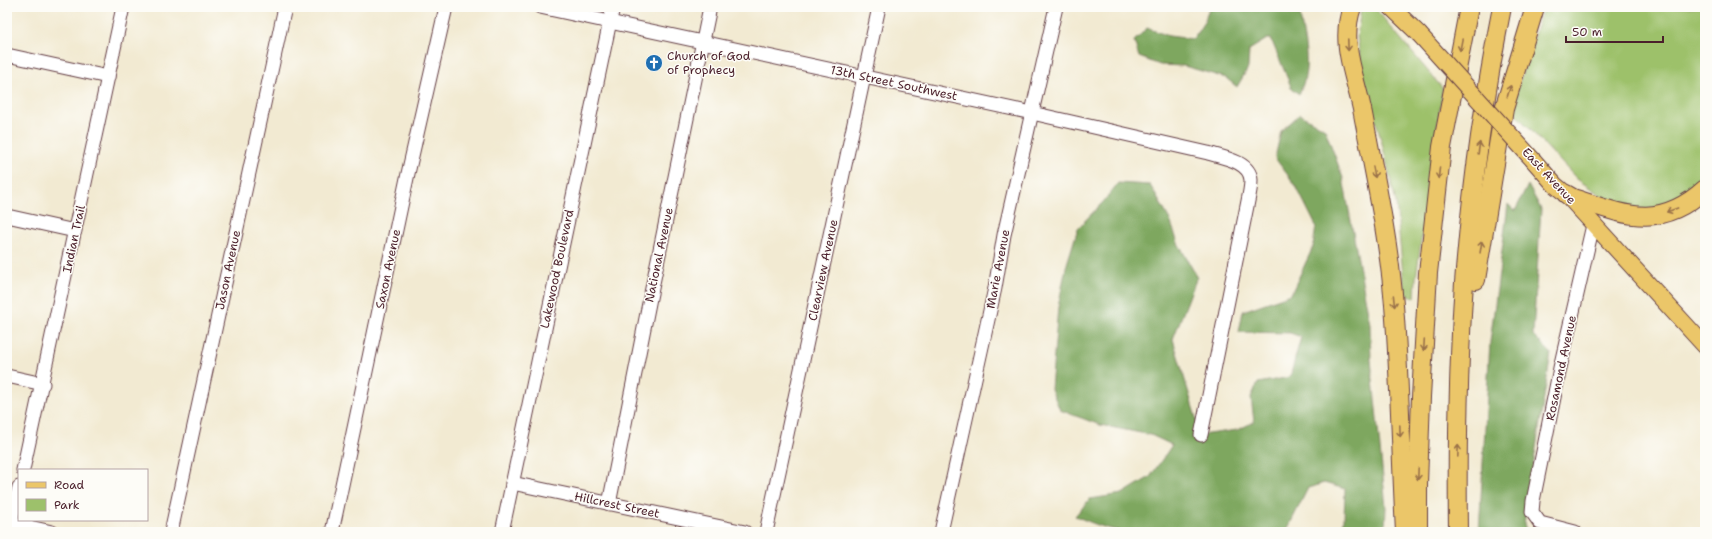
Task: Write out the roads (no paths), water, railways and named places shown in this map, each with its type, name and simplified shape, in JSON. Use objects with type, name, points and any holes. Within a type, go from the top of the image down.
[{"type":"highway","points":[[1352,7],[1347,30],[1347,51],[1361,102],[1384,220],[1394,304],[1405,532]]},
{"type":"highway","points":[[1418,532],[1421,397],[1428,273],[1442,147],[1469,7]]},
{"type":"highway","points":[[1458,532],[1457,459],[1464,284],[1480,143],[1502,7]]},
{"type":"highway","points":[[1460,382],[1504,109],[1535,7]]},
{"type":"highway","points":[[1566,194],[1624,215],[1651,216],[1680,207],[1697,197],[1705,190]]},
{"type":"main road","name":"East Avenue","points":[[1392,7],[1419,34],[1555,185],[1566,194],[1705,346]]},
{"type":"street","name":"Indian Trail","points":[[23,469],[43,384],[123,7]]},
{"type":"street","name":"Jason Avenue","points":[[171,532],[285,7]]},
{"type":"street","name":"Saxon Avenue","points":[[332,532],[407,178],[446,7]]},
{"type":"street","name":"13th Street Southwest","points":[[540,7],[1032,113],[1208,153],[1235,162],[1246,168],[1251,180],[1249,196],[1201,435]]},
{"type":"street","name":"Lakewood Boulevard","points":[[502,532],[612,7]]},
{"type":"street","name":"National Avenue","points":[[609,504],[710,7]]},
{"type":"street","name":"Clearview Avenue","points":[[766,532],[879,7]]},
{"type":"street","name":"Marie Avenue","points":[[941,532],[1056,7]]},
{"type":"street","points":[[7,55],[108,77]]},
{"type":"street","points":[[7,216],[75,231]]},
{"type":"street","name":"Rosamond Avenue","points":[[1575,532],[1540,523],[1532,512],[1560,368],[1593,224]]},
{"type":"street","points":[[7,376],[43,384]]},
{"type":"street","name":"Hillcrest Street","points":[[512,483],[745,532]]},
{"type":"street","points":[[18,491],[9,526],[52,532]]},
{"type":"place","name":"Church of God of Prophecy","points":[[654,63]]}]
